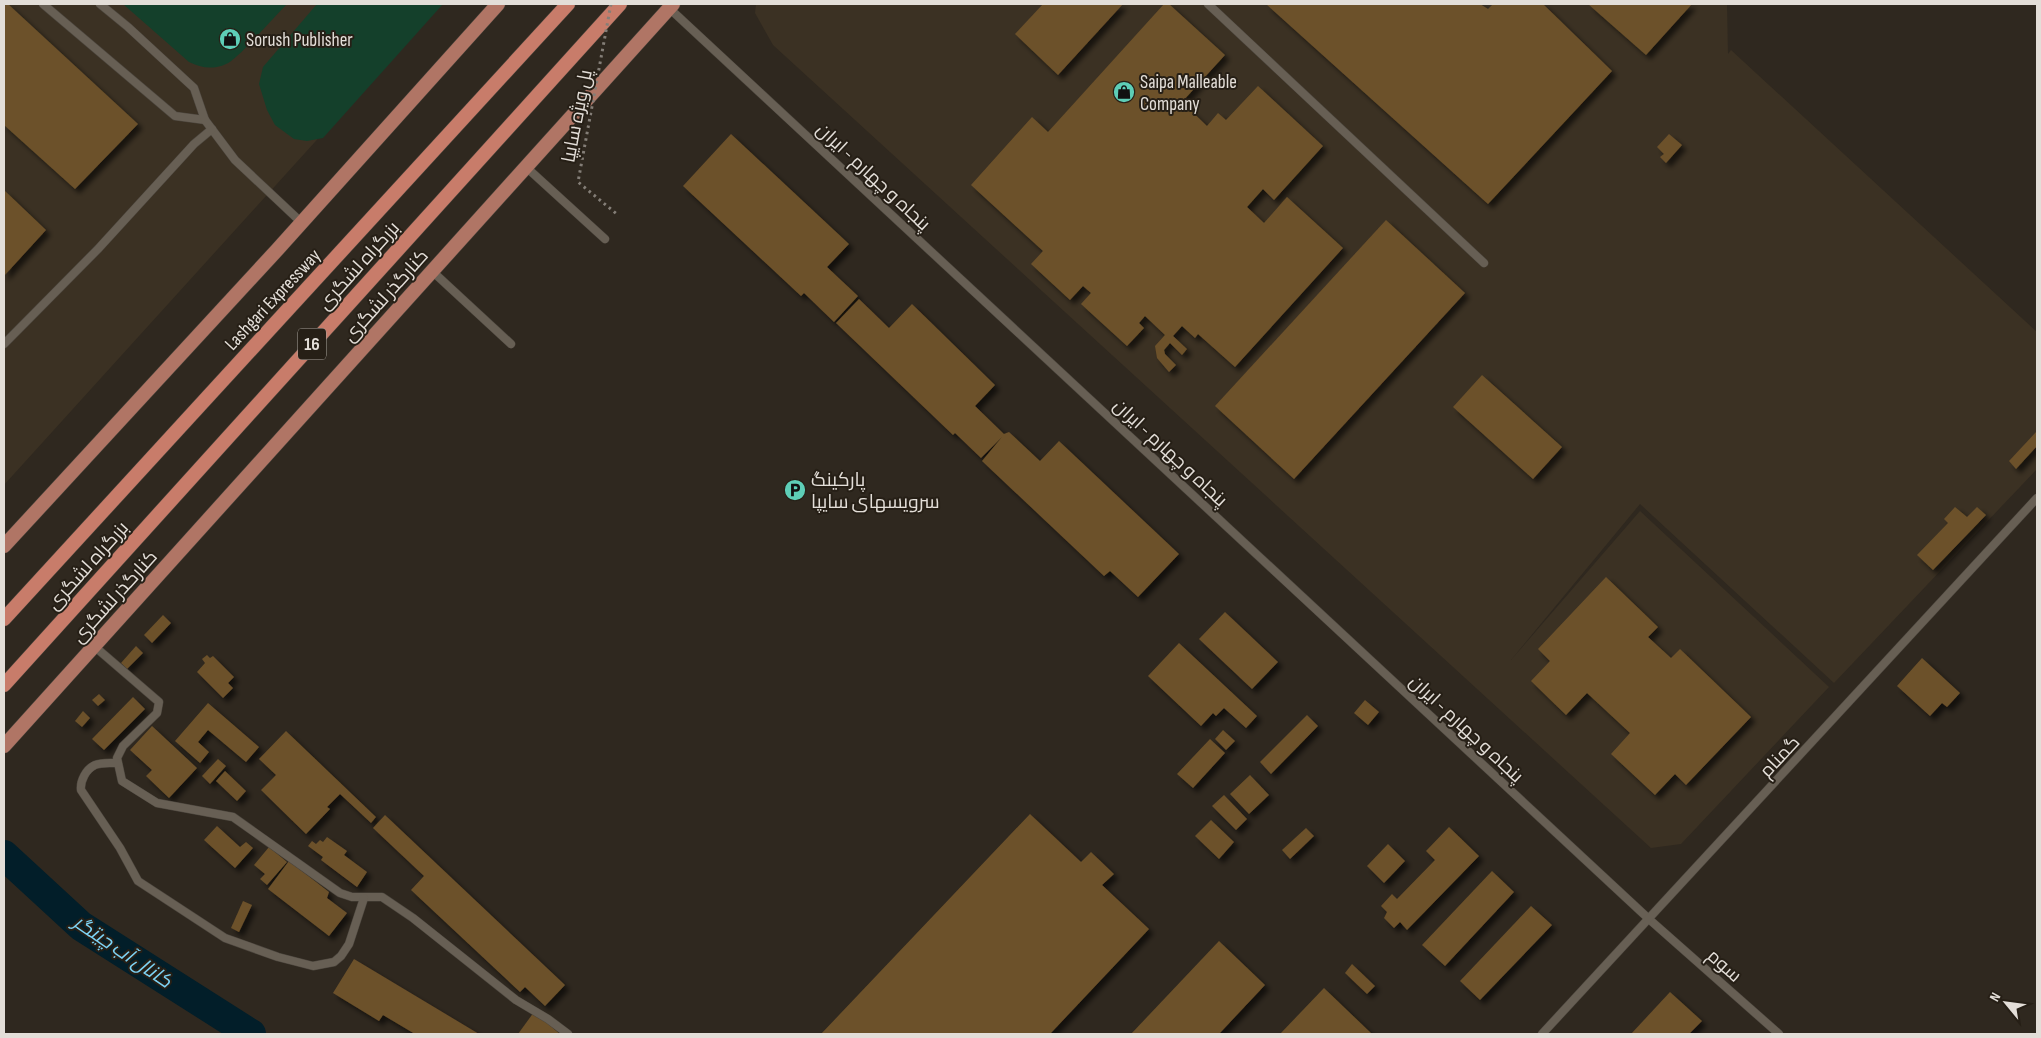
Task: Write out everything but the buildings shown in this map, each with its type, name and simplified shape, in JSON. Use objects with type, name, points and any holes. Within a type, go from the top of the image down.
[{"type":"highway","name":"Lashgari Expressway","points":[[4,619],[568,4]]},
{"type":"highway","name":"بزرگراه لشگری","points":[[4,685],[620,4]]},
{"type":"main road","points":[[4,546],[302,223],[498,4]]},
{"type":"main road","name":"کنارگذر لشگری","points":[[4,746],[671,6]]},
{"type":"lane","points":[[43,4],[175,116],[205,120]]},
{"type":"lane","points":[[100,4],[128,26],[194,88],[205,120],[235,160],[302,223]]},
{"type":"lane","points":[[1208,4],[1484,263]]},
{"type":"lane","name":"پنجاه و چهارم - ایران","points":[[671,6],[1650,920]]},
{"type":"lane","points":[[4,344],[98,249],[194,144],[212,129]]},
{"type":"lane","points":[[526,167],[605,239]]},
{"type":"lane","points":[[432,271],[511,344]]},
{"type":"lane","name":"گمنام","points":[[1542,1034],[1650,920],[2037,498]]},
{"type":"lane","points":[[94,646],[159,702],[157,714],[123,746],[116,758],[122,781],[157,803],[233,817],[340,893],[352,897],[382,898],[413,918],[516,1000],[548,1019],[568,1034]]},
{"type":"lane","points":[[117,763],[95,765],[84,775],[80,783],[81,790],[120,848],[138,881],[225,938],[278,957],[313,966],[334,962],[341,956],[349,944],[364,898]]},
{"type":"lane","name":"سوم","points":[[1650,920],[1779,1034]]},
{"type":"path","name":"پل ویژه سایپا","points":[[611,4],[578,182],[618,215]]},
{"type":"shaded area","points":[[4,4],[440,4],[4,485]]},
{"type":"shaded area","points":[[756,4],[1727,4],[1728,54],[1731,50],[2037,332],[2037,469],[1834,683],[1640,504],[1511,660],[1640,511],[1829,687],[1681,844],[1651,848],[773,45],[755,13]]},
{"type":"green space","points":[[123,4],[287,4],[231,61],[212,68],[198,66],[189,62]]},
{"type":"green space","points":[[317,4],[443,4],[323,138],[307,141],[294,139],[275,125],[267,110],[259,84],[263,67]]},
{"type":"waterway","name":"کانال آب چیتگر","points":[[4,855],[81,926],[251,1034]]},
{"type":"place","name":"Sorush Publisher","points":[[230,39]]},
{"type":"place","name":"Saipa Malleable Company","points":[[1124,92]]},
{"type":"place","name":"پارکینگ سرویسهای سایپا","points":[[795,490]]}]
